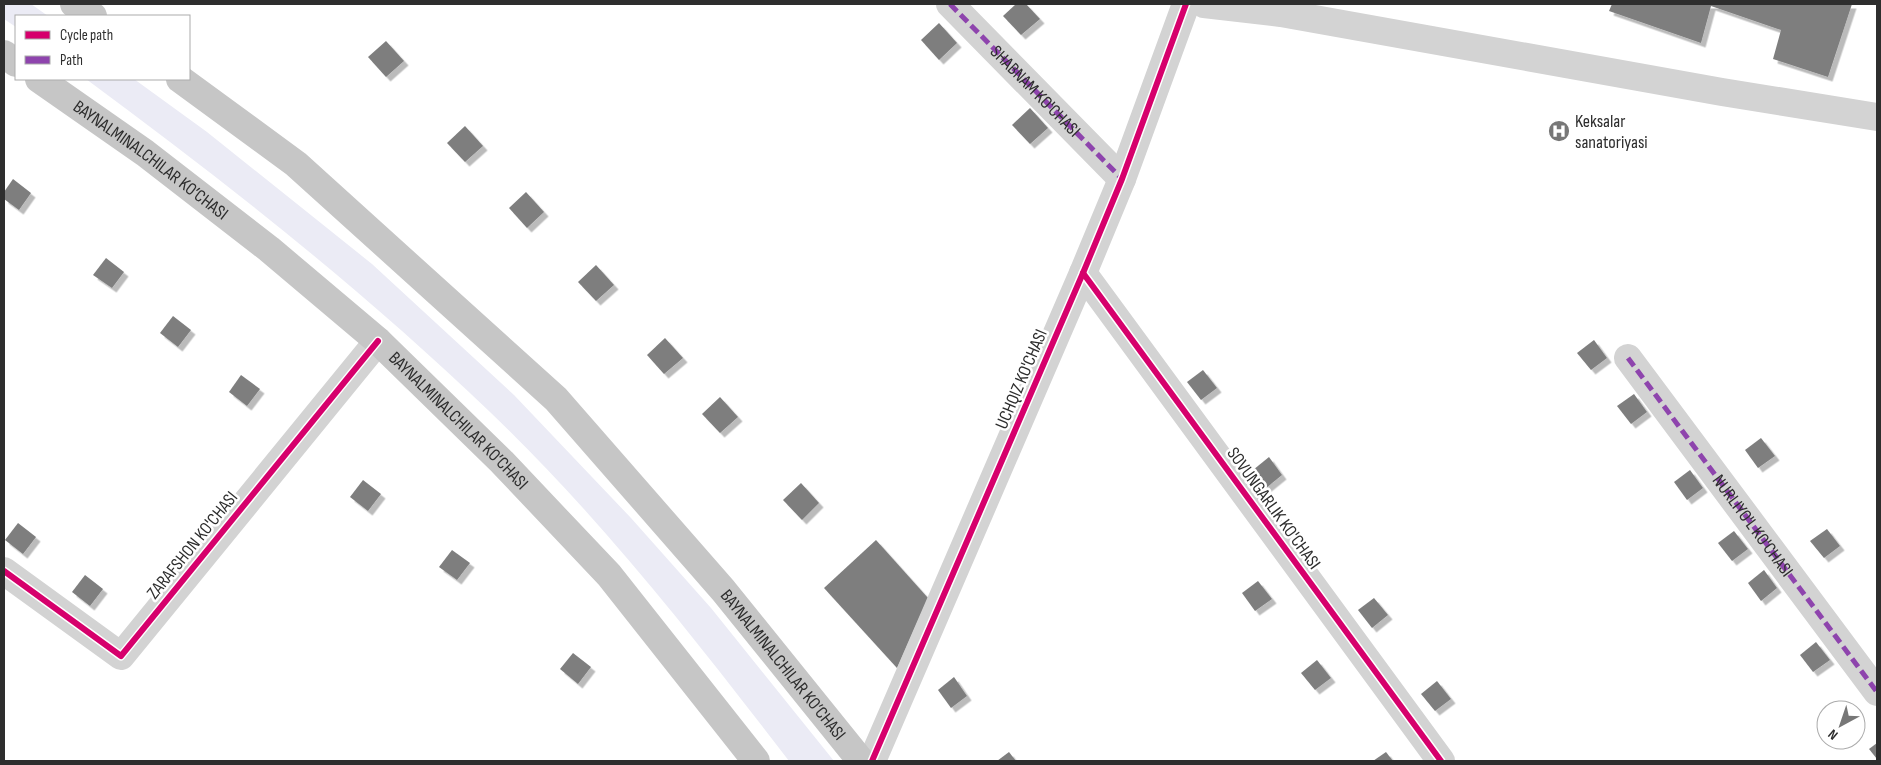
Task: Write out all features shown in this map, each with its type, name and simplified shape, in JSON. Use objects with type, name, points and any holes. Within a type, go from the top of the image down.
[{"type":"main road","points":[[74,4],[91,15]]},
{"type":"main road","points":[[4,54],[15,62]]},
{"type":"main road","name":"BAYNALMINALCHILAR KO’CHASI","points":[[40,80],[168,171],[269,249],[378,341],[502,462],[609,575],[756,761]]},
{"type":"main road","name":"BAYNALMINALCHILAR KO’CHASI","points":[[181,80],[296,164],[556,399],[723,590],[861,761]]},
{"type":"street","name":"SHABNAM KO'CHASI","points":[[950,4],[1122,179]]},
{"type":"street","name":"UCHQIZ KO'CHASI","points":[[872,761],[1122,179],[1186,4]]},
{"type":"street","points":[[1204,4],[1281,13],[1722,92],[1877,117]]},
{"type":"street","name":"SOVUNGARLIK KO'CHASI","points":[[1083,273],[1441,761]]},
{"type":"street","name":"ZARAFSHON KO'CHASI","points":[[4,571],[121,656],[378,341]]},
{"type":"street","name":"NURLIYO'L KO'CHASI","points":[[1628,358],[1877,692]]},
{"type":"shaded area","points":[[4,4],[31,4],[47,15],[15,15],[15,26],[4,19]]},
{"type":"shaded area","points":[[87,80],[135,80],[207,132],[372,264],[514,395],[631,518],[711,608],[834,761],[789,761],[683,625],[609,537],[531,452],[394,324],[294,239]]},
{"type":"building","points":[[1016,4],[1026,4],[1040,19],[1021,35],[1003,16]]},
{"type":"building","points":[[1612,4],[1852,4],[1828,77],[1773,59],[1781,30],[1711,6],[1701,43],[1609,11]]},
{"type":"building","points":[[939,23],[957,43],[939,60],[921,40]]},
{"type":"building","points":[[386,41],[404,61],[386,77],[368,57]]},
{"type":"building","points":[[1030,108],[1048,128],[1030,144],[1012,125]]},
{"type":"building","points":[[465,126],[483,146],[465,162],[447,143]]},
{"type":"building","points":[[13,179],[31,193],[19,210],[4,199],[4,192]]},
{"type":"building","points":[[526,192],[544,212],[527,228],[509,208]]},
{"type":"building","points":[[106,258],[124,272],[112,288],[93,275]]},
{"type":"building","points":[[596,265],[614,285],[596,301],[578,282]]},
{"type":"building","points":[[173,316],[191,330],[178,347],[160,333]]},
{"type":"building","points":[[665,338],[683,358],[664,374],[647,355]]},
{"type":"building","points":[[1594,340],[1607,358],[1591,370],[1577,353]]},
{"type":"building","points":[[1203,370],[1217,388],[1201,400],[1187,382]]},
{"type":"building","points":[[241,375],[260,389],[247,406],[229,392]]},
{"type":"building","points":[[1634,394],[1647,412],[1631,424],[1617,406]]},
{"type":"building","points":[[720,397],[738,417],[720,433],[702,414]]},
{"type":"building","points":[[1761,438],[1775,456],[1758,468],[1745,450]]},
{"type":"building","points":[[1269,457],[1282,475],[1266,488],[1253,470]]},
{"type":"building","points":[[1690,470],[1703,488],[1687,500],[1674,482]]},
{"type":"building","points":[[363,480],[381,494],[368,511],[350,497]]},
{"type":"building","points":[[801,483],[819,503],[802,520],[783,500]]},
{"type":"building","points":[[18,523],[36,537],[23,554],[5,540]]},
{"type":"building","points":[[1827,529],[1840,546],[1824,558],[1810,541]]},
{"type":"building","points":[[1734,531],[1748,549],[1732,561],[1718,543]]},
{"type":"building","points":[[876,540],[928,598],[897,668],[824,588]]},
{"type":"building","points":[[452,550],[470,563],[457,580],[439,567]]},
{"type":"building","points":[[1764,570],[1777,588],[1761,601],[1748,583]]},
{"type":"building","points":[[85,575],[103,589],[90,606],[72,592]]},
{"type":"building","points":[[1258,581],[1272,599],[1255,611],[1242,593]]},
{"type":"building","points":[[1374,598],[1388,615],[1372,628],[1358,610]]},
{"type":"building","points":[[1816,642],[1830,660],[1813,672],[1800,655]]},
{"type":"building","points":[[573,653],[591,667],[578,684],[560,669]]},
{"type":"building","points":[[1317,660],[1331,678],[1315,690],[1301,673]]},
{"type":"building","points":[[954,677],[967,696],[951,708],[938,690]]},
{"type":"building","points":[[1437,681],[1451,699],[1435,711],[1421,694]]},
{"type":"building","points":[[1877,743],[1877,759],[1869,749]]},
{"type":"building","points":[[1009,752],[1016,761],[997,761]]},
{"type":"building","points":[[1386,752],[1393,761],[1373,761]]},
{"type":"marked path","points":[[950,4],[1122,179]]},
{"type":"marked path","points":[[1628,358],[1877,692]]},
{"type":"cycle path","points":[[872,761],[1122,179],[1186,4]]},
{"type":"cycle path","points":[[1083,273],[1441,761]]},
{"type":"cycle path","points":[[4,571],[121,656],[378,341]]},
{"type":"place","name":"Keksalar sanatoriyasi","points":[[1559,131]]}]
